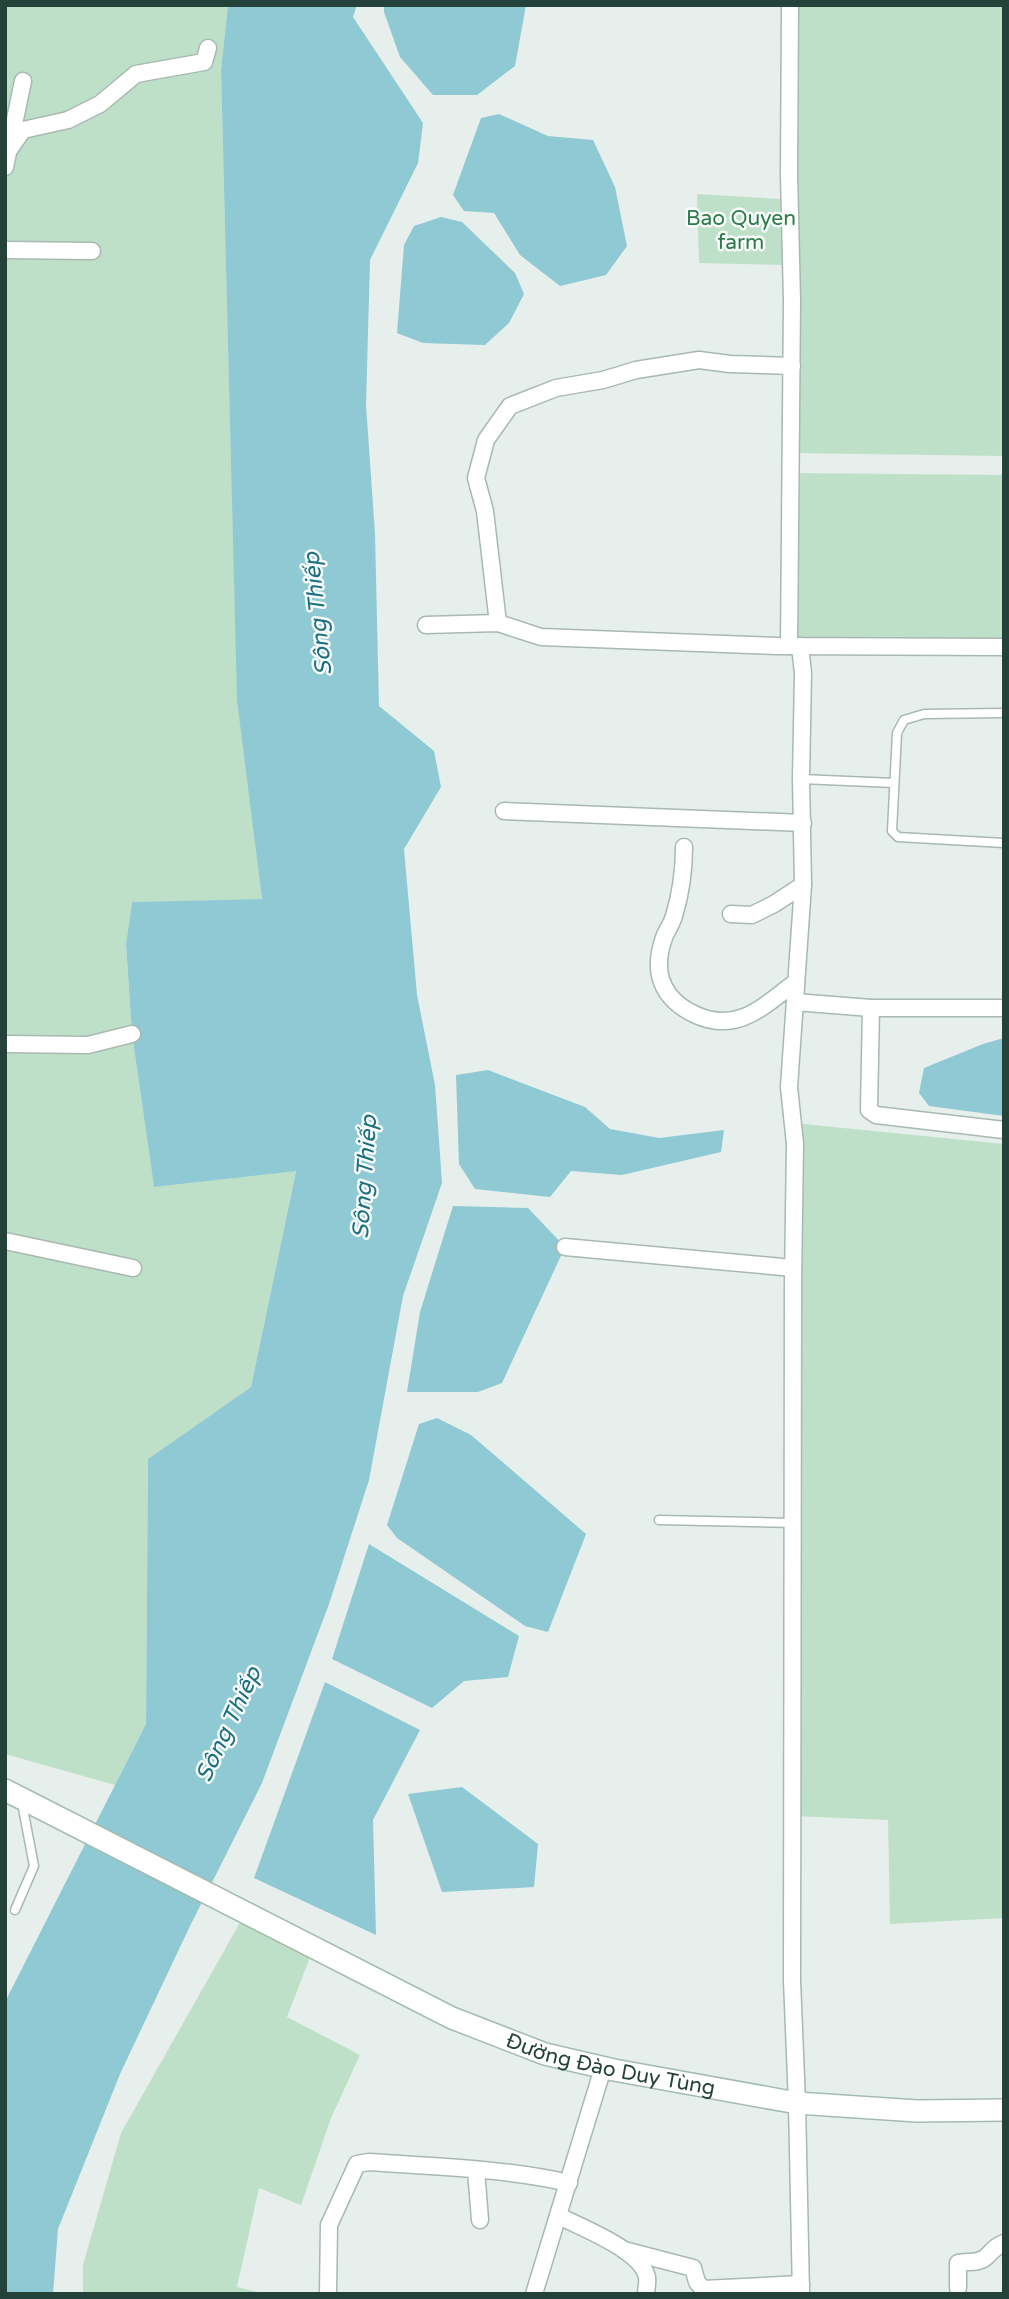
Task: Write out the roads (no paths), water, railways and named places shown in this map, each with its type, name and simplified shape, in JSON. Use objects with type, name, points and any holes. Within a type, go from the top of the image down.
[{"type":"street","points":[[559,2216],[624,2250],[693,2268],[697,2282],[704,2289],[801,2289],[792,1980],[795,1144],[789,1087],[803,885],[803,673],[794,646],[790,5]]},
{"type":"street","points":[[9,150],[23,130],[68,120],[100,104],[136,74],[204,62],[208,48]]},
{"type":"street","points":[[5,167],[23,81]]},
{"type":"street","points":[[5,250],[92,251]]},
{"type":"street","points":[[498,624],[485,511],[476,478],[486,440],[510,406],[556,387],[699,360],[792,366]]},
{"type":"street","points":[[426,625],[498,624],[541,636],[794,646],[1004,647]]},
{"type":"street","points":[[504,811],[803,823]]},
{"type":"street","points":[[684,846],[679,896],[673,919],[664,937],[660,968],[661,984],[669,997],[696,1016],[723,1023],[746,1019],[796,982]]},
{"type":"street","points":[[731,914],[752,915],[803,885]]},
{"type":"street","points":[[795,1002],[870,1008],[1004,1007]]},
{"type":"street","points":[[870,1008],[869,1110],[876,1115],[1004,1130]]},
{"type":"street","points":[[5,1044],[88,1045],[132,1034]]},
{"type":"street","points":[[5,1241],[132,1268]]},
{"type":"street","points":[[565,1247],[793,1268]]},
{"type":"street","name":"Đường Đào Duy Tùng","points":[[13,1793],[453,2018],[545,2054],[603,2068],[797,2103],[917,2111],[1004,2110]]},
{"type":"street","points":[[534,2294],[603,2068]]},
{"type":"street","points":[[328,2294],[329,2225],[357,2164],[369,2162],[476,2170],[569,2183]]},
{"type":"street","points":[[476,2170],[480,2220]]},
{"type":"street","points":[[958,2288],[958,2263],[974,2263],[986,2258],[993,2247],[1004,2243]]},
{"type":"street","points":[[624,2250],[639,2263],[647,2277],[646,2294]]},
{"type":"lane","points":[[1004,713],[924,714],[904,720],[897,733],[892,831],[898,837],[1004,843]]},
{"type":"lane","points":[[801,779],[894,783]]},
{"type":"lane","points":[[659,1520],[793,1523]]},
{"type":"lane","points":[[13,1793],[34,1866],[15,1910]]},
{"type":"water","name":"Sông Thiếp","points":[[228,5],[357,5],[353,17],[423,123],[418,163],[370,260],[366,405],[375,534],[379,706],[434,751],[441,787],[404,849],[417,995],[435,1085],[442,1183],[403,1296],[369,1480],[329,1604],[262,1783],[120,2074],[58,2229],[53,2294],[5,2294],[5,2002],[146,1724],[148,1459],[251,1387],[296,1171],[154,1187],[132,1034],[126,944],[132,902],[262,899],[237,700],[221,70]]},
{"type":"water","points":[[384,5],[526,5],[515,66],[477,95],[433,95],[400,57]]},
{"type":"water","points":[[499,114],[548,136],[593,140],[615,187],[627,246],[606,275],[560,286],[520,255],[494,213],[464,211],[453,195],[481,118]]},
{"type":"water","points":[[441,217],[462,222],[515,273],[524,294],[509,323],[485,345],[423,343],[397,333],[404,245],[414,226]]},
{"type":"water","points":[[1004,1038],[1004,1116],[929,1106],[919,1093],[924,1068]]},
{"type":"water","points":[[488,1070],[585,1107],[610,1129],[659,1138],[724,1130],[721,1152],[622,1175],[571,1171],[550,1197],[475,1189],[459,1164],[456,1075]]},
{"type":"water","points":[[453,1206],[528,1208],[565,1247],[502,1383],[478,1392],[407,1392],[420,1312]]},
{"type":"water","points":[[437,1418],[471,1435],[586,1534],[548,1632],[525,1626],[397,1538],[387,1525],[419,1424]]},
{"type":"water","points":[[369,1544],[519,1636],[508,1677],[464,1681],[432,1708],[332,1659]]},
{"type":"water","points":[[325,1682],[420,1730],[373,1820],[376,1935],[254,1878]]},
{"type":"water","points":[[462,1787],[538,1844],[534,1887],[442,1892],[408,1794]]},
{"type":"park label","name":"Bao Quyen farm","points":[[741,230]]}]
